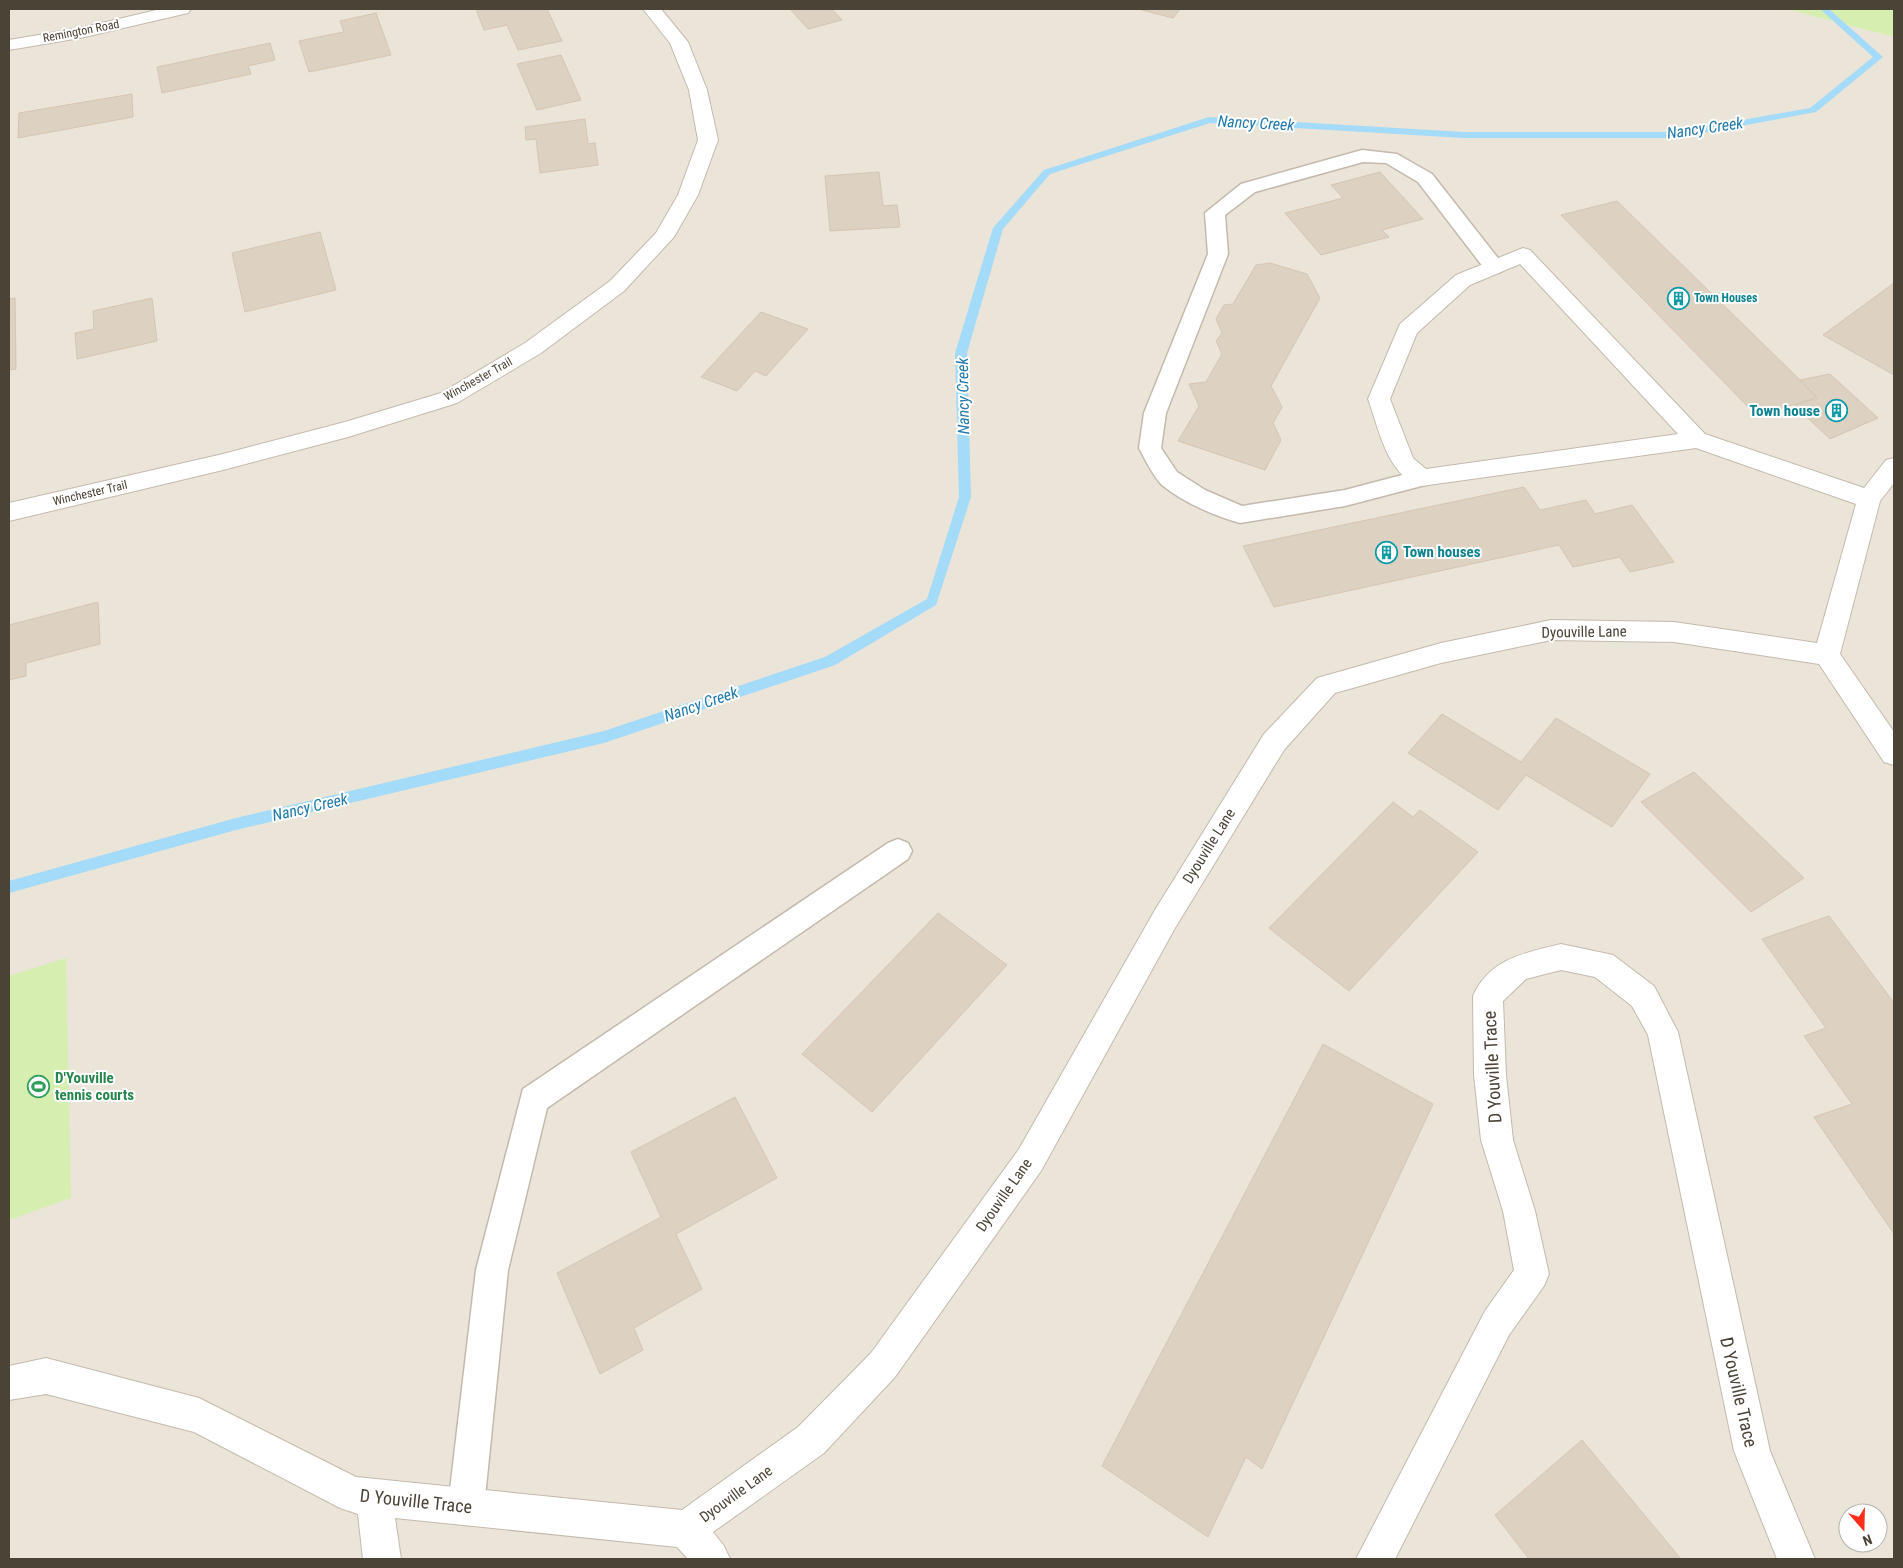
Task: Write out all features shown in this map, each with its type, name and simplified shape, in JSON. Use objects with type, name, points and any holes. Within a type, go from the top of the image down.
[{"type":"street","name":"Remington Road","points":[[9,44],[80,33],[182,9]]},
{"type":"street","name":"Winchester Trail","points":[[9,512],[223,462],[348,429],[449,398],[533,348],[617,286],[664,237],[688,195],[708,140],[698,90],[679,42],[652,9]]},
{"type":"street","points":[[1697,440],[1523,255],[1463,280],[1408,329],[1379,399],[1403,462],[1421,478],[1697,440],[1869,499]]},
{"type":"street","points":[[1894,466],[1869,499],[1827,654],[1894,754]]},
{"type":"street","name":"Dyouville Lane","points":[[687,1529],[811,1440],[883,1365],[1030,1160],[1165,919],[1274,742],[1326,685],[1441,653],[1551,630],[1674,632],[1827,654]]},
{"type":"street","name":"D Youville Trace","points":[[1375,1559],[1497,1324],[1532,1274],[1519,1211],[1497,1140],[1490,1075],[1488,996],[1516,968],[1560,957],[1602,965],[1644,996],[1664,1032],[1752,1451],[1796,1559]]},
{"type":"street","name":"D Youville Trace","points":[[9,1383],[46,1376],[199,1416],[353,1495],[687,1529]]},
{"type":"street","points":[[374,1497],[382,1559]]},
{"type":"street","points":[[687,1529],[711,1559]]},
{"type":"lane","points":[[1421,478],[1345,498],[1240,515],[1197,496],[1169,478],[1150,448],[1155,413],[1218,254],[1215,213],[1248,188],[1362,156],[1390,158],[1425,178],[1494,267]]},
{"type":"lane","points":[[466,1507],[492,1270],[534,1098],[898,851]]},
{"type":"shaded area","points":[[9,9],[1786,9],[1894,37],[1894,1559],[9,1559]]},
{"type":"green space","points":[[1786,9],[1894,9],[1894,37]]},
{"type":"green space","name":"D'Youville tennis courts","points":[[66,958],[71,1198],[9,1220],[9,976]]},
{"type":"building","points":[[476,9],[547,9],[562,41],[518,50],[507,25],[484,30]]},
{"type":"building","points":[[790,9],[832,9],[842,20],[808,29]]},
{"type":"building","points":[[1138,9],[1180,9],[1173,18]]},
{"type":"building","points":[[376,13],[391,55],[309,72],[299,41],[344,32],[340,21]]},
{"type":"building","points":[[270,43],[275,60],[248,66],[251,74],[162,93],[157,67]]},
{"type":"building","points":[[561,55],[581,100],[537,110],[517,64]]},
{"type":"building","points":[[132,94],[133,117],[18,138],[19,113]]},
{"type":"building","points":[[585,119],[588,144],[595,143],[598,165],[540,173],[536,139],[526,140],[525,127]]},
{"type":"building","points":[[879,172],[883,206],[897,205],[900,227],[830,231],[825,176]]},
{"type":"building","points":[[1380,172],[1423,219],[1382,230],[1389,237],[1321,255],[1285,213],[1343,198],[1331,185]]},
{"type":"building","name":"Town Houses","points":[[1617,201],[1817,398],[1756,415],[1561,215]]},
{"type":"building","points":[[320,232],[336,290],[245,312],[232,253]]},
{"type":"building","points":[[1270,263],[1307,274],[1320,298],[1271,386],[1282,407],[1273,423],[1281,440],[1265,470],[1178,441],[1199,406],[1189,384],[1206,382],[1222,354],[1216,341],[1222,333],[1216,319],[1224,305],[1233,304],[1256,265]]},
{"type":"building","points":[[1894,283],[1894,375],[1823,335]]},
{"type":"building","points":[[15,298],[16,369],[9,370],[9,299]]},
{"type":"building","points":[[152,298],[157,341],[77,359],[75,333],[94,329],[93,311]]},
{"type":"building","points":[[761,312],[808,329],[766,376],[755,371],[737,391],[701,377]]},
{"type":"building","name":"Town house","points":[[1830,374],[1878,418],[1830,439],[1794,405],[1817,398],[1800,380]]},
{"type":"building","name":"Town houses","points":[[1524,487],[1540,510],[1586,500],[1595,514],[1632,505],[1674,562],[1630,572],[1620,557],[1573,567],[1559,545],[1274,607],[1243,546]]},
{"type":"building","points":[[98,602],[100,644],[26,663],[26,676],[9,680],[9,625]]},
{"type":"building","points":[[1442,714],[1521,762],[1556,718],[1650,774],[1612,827],[1526,775],[1498,810],[1408,753]]},
{"type":"building","points":[[1694,772],[1804,878],[1751,912],[1641,802]]},
{"type":"building","points":[[1393,802],[1413,817],[1420,810],[1478,852],[1349,991],[1269,928]]},
{"type":"building","points":[[938,913],[1007,965],[872,1112],[802,1054]]},
{"type":"building","points":[[1829,916],[1894,1003],[1894,1234],[1814,1117],[1852,1104],[1804,1036],[1826,1028],[1762,939]]},
{"type":"building","points":[[1323,1044],[1433,1104],[1262,1469],[1246,1457],[1208,1537],[1102,1466]]},
{"type":"building","points":[[735,1097],[777,1178],[676,1234],[702,1289],[634,1328],[643,1350],[600,1374],[557,1273],[661,1217],[631,1152]]},
{"type":"building","points":[[1582,1440],[1681,1559],[1529,1559],[1495,1515]]},
{"type":"waterway","name":"Nancy Creek","points":[[9,887],[236,824],[604,737],[830,661],[932,602],[965,497],[961,353],[998,228],[1047,172],[1209,120],[1464,135],[1676,135],[1813,110],[1878,57],[1824,9]]},
{"type":"place","name":"Town Houses","points":[[1678,298]]},
{"type":"place","name":"Town house","points":[[1836,411]]},
{"type":"place","name":"Town houses","points":[[1387,552]]},
{"type":"place","name":"D'Youville tennis courts","points":[[39,1087]]}]
